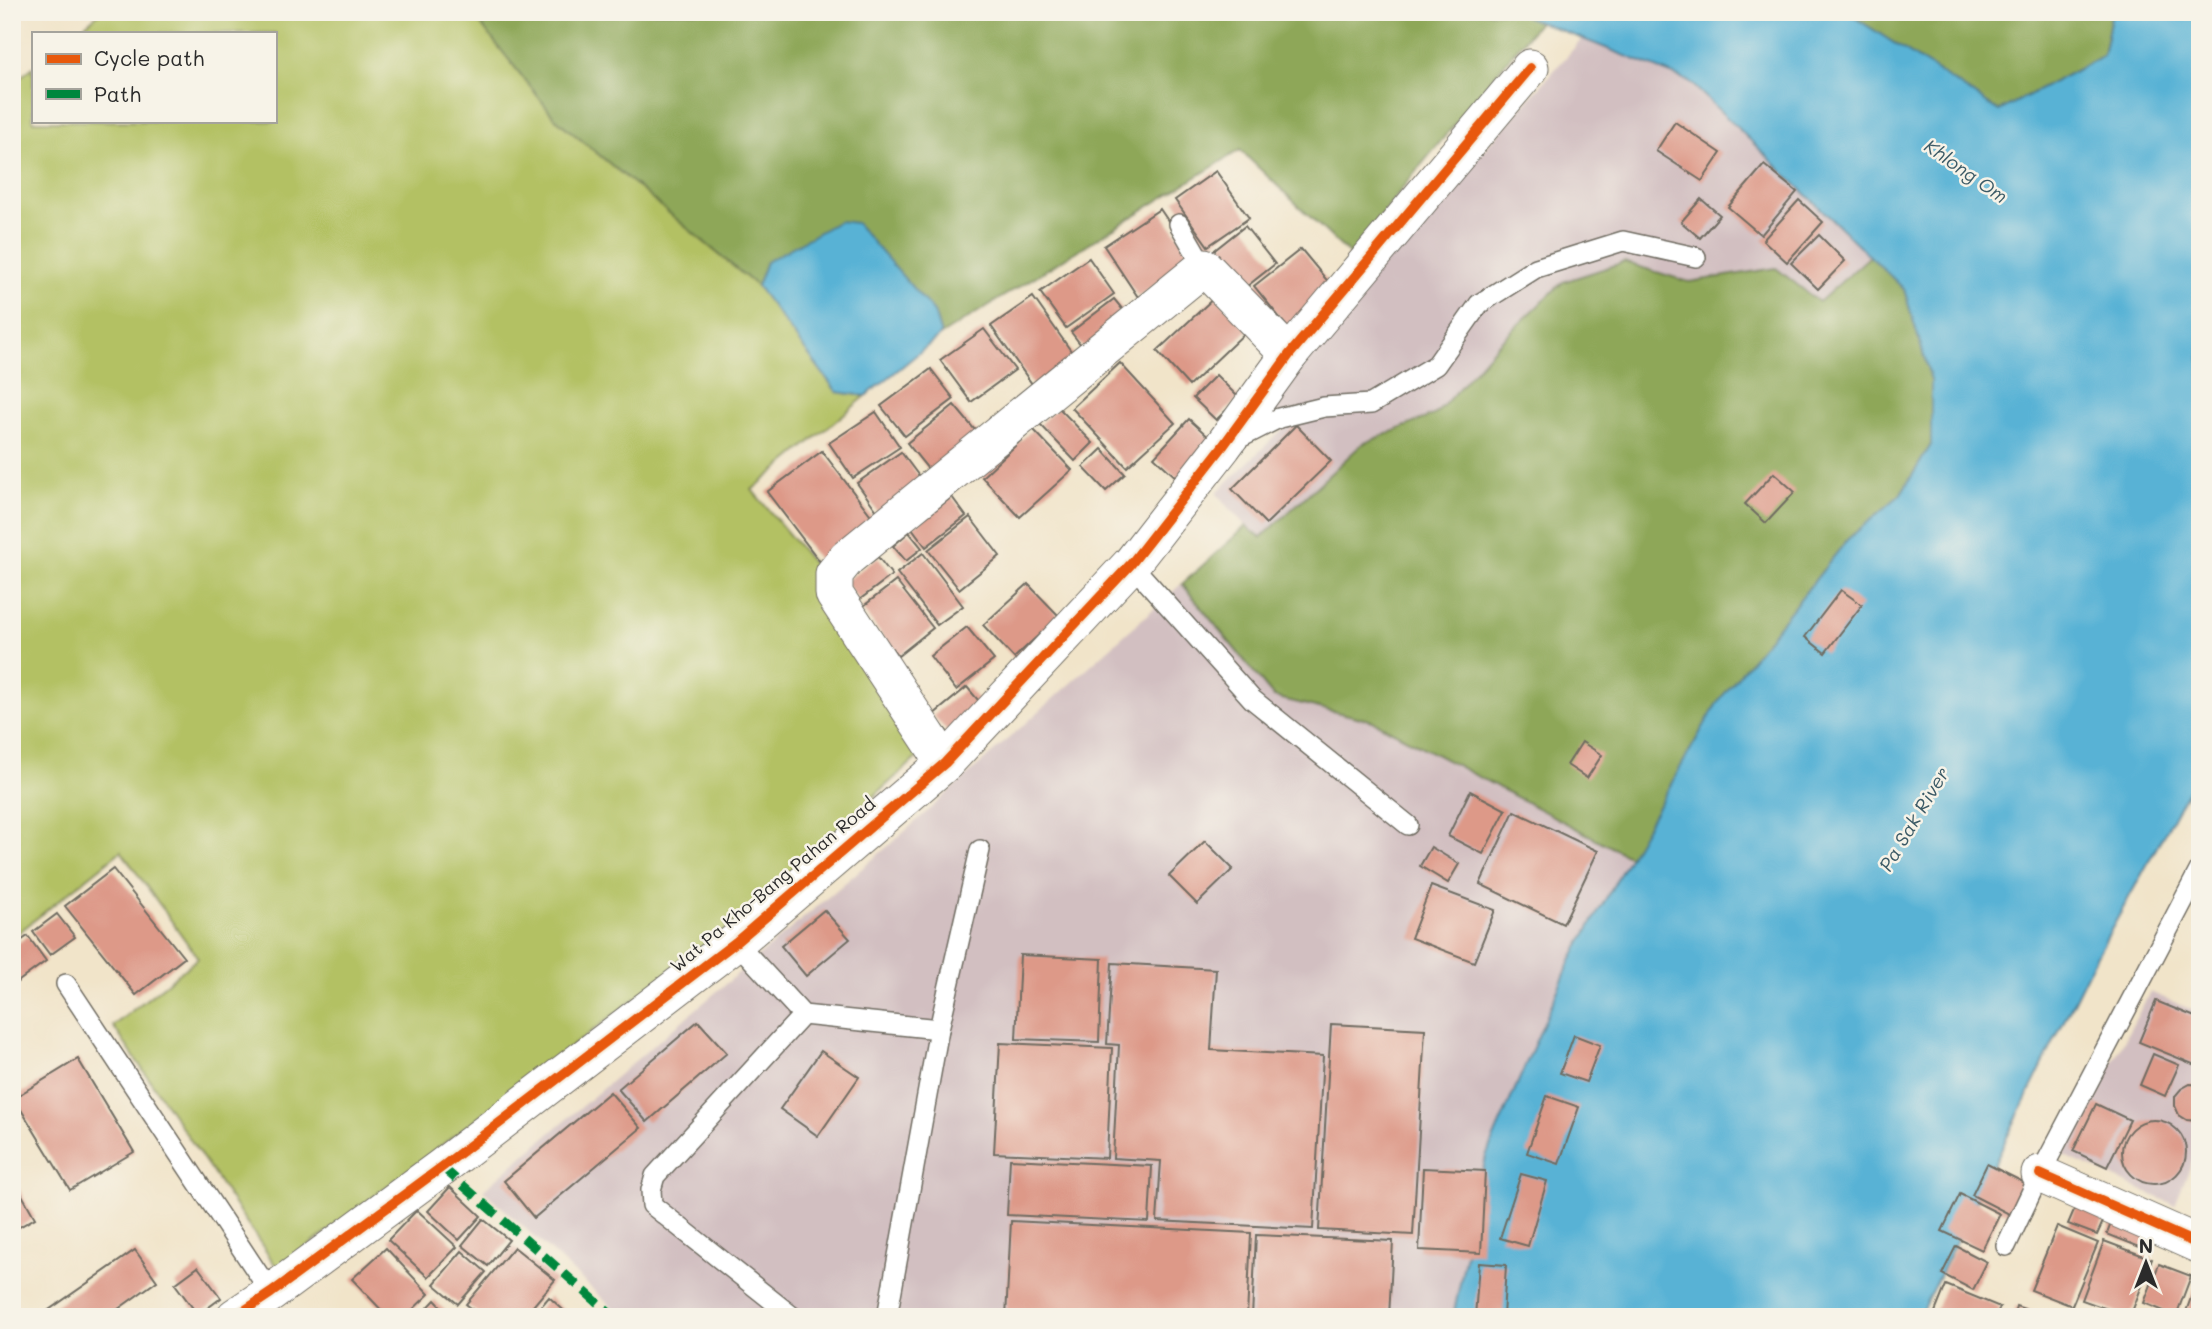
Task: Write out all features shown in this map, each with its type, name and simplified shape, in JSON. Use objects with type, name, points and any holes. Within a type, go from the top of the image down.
[{"type":"street","name":"Wat Pa Kho-Bang Pahan Road","points":[[235,1317],[277,1305],[442,1167],[736,942],[945,763],[1131,564],[1223,446],[1289,355],[1530,68]]},
{"type":"street","points":[[945,763],[834,594],[834,574],[847,558],[1204,267],[1289,355]]},
{"type":"street","points":[[2040,1174],[2200,1245]]},
{"type":"lane","points":[[1179,224],[1204,267]]},
{"type":"lane","points":[[1223,446],[1279,418],[1324,407],[1371,404],[1436,365],[1479,304],[1536,268],[1623,241],[1696,257]]},
{"type":"lane","points":[[1131,564],[1252,699],[1408,825]]},
{"type":"lane","points":[[887,1317],[939,1028],[980,850]]},
{"type":"lane","points":[[2006,1245],[2040,1174],[2200,869]]},
{"type":"lane","points":[[736,942],[803,1015],[939,1028]]},
{"type":"lane","points":[[66,984],[277,1305]]},
{"type":"lane","points":[[793,1317],[652,1205],[651,1190],[655,1176],[803,1015]]},
{"type":"shaded area","points":[[1582,39],[1689,81],[1904,289],[1931,445],[1717,703],[1571,960],[1486,1156],[1453,1317],[623,1317],[483,1190],[893,842],[1246,526],[1216,493],[1287,425],[1266,404],[1303,354]]},
{"type":"shaded area","points":[[2150,992],[2200,1013],[2200,1142],[2175,1205],[2063,1155]]},
{"type":"green space","points":[[101,12],[471,12],[556,119],[757,286],[837,392],[866,396],[752,490],[821,573],[921,754],[723,932],[278,1269],[113,1026],[198,958],[121,851],[12,938],[12,84],[32,68],[32,122],[276,122],[276,32],[76,32]]},
{"type":"green space","points":[[471,12],[1515,12],[1539,22],[1408,181],[1351,256],[1240,150],[941,335],[934,312],[766,262],[757,286],[556,119]]},
{"type":"green space","points":[[1846,12],[2112,12],[2103,56],[1999,111]]},
{"type":"green space","points":[[1870,256],[1904,289],[1931,380],[1931,445],[1900,495],[1848,539],[1717,703],[1630,857],[1373,721],[1274,697],[1182,584],[1246,526],[1261,538],[1362,444],[1436,414],[1498,344],[1563,282],[1624,262],[1689,282],[1776,268],[1819,302]]},
{"type":"water","points":[[1515,12],[1846,12],[1999,111],[2103,56],[2112,12],[2200,12],[2200,769],[2090,968],[1919,1317],[1453,1317],[1486,1156],[1571,960],[1717,703],[1848,539],[1900,495],[1931,445],[1931,380],[1904,289],[1689,81]]},
{"type":"water","points":[[839,221],[856,223],[934,312],[941,335],[866,396],[837,392],[757,286],[766,262]]},
{"type":"building","points":[[1675,122],[1721,153],[1702,181],[1656,151]]},
{"type":"building","points":[[1764,165],[1797,192],[1761,235],[1728,207]]},
{"type":"building","points":[[1216,171],[1249,218],[1208,246],[1175,200]]},
{"type":"building","points":[[1701,199],[1720,215],[1700,238],[1681,222]]},
{"type":"building","points":[[1799,200],[1823,222],[1787,262],[1763,240]]},
{"type":"building","points":[[1160,209],[1194,259],[1138,297],[1104,246]]},
{"type":"building","points":[[1245,226],[1275,264],[1241,291],[1211,253]]},
{"type":"building","points":[[1819,235],[1845,261],[1818,289],[1791,263]]},
{"type":"building","points":[[1301,249],[1335,290],[1288,328],[1254,286]]},
{"type":"building","points":[[1089,258],[1114,294],[1066,328],[1040,292]]},
{"type":"building","points":[[1216,296],[1248,330],[1189,386],[1157,351]]},
{"type":"building","points":[[1033,297],[1078,361],[1037,391],[991,326]]},
{"type":"building","points":[[1114,299],[1132,321],[1088,354],[1071,332]]},
{"type":"building","points":[[984,329],[1015,370],[971,402],[940,360]]},
{"type":"building","points":[[1120,363],[1175,423],[1127,467],[1072,408]]},
{"type":"building","points":[[931,369],[954,399],[905,436],[881,406]]},
{"type":"building","points":[[1216,375],[1239,398],[1216,420],[1193,398]]},
{"type":"building","points":[[954,405],[980,436],[932,474],[907,443]]},
{"type":"building","points":[[1058,407],[1093,443],[1075,461],[1040,424]]},
{"type":"building","points":[[876,412],[900,447],[853,478],[829,443]]},
{"type":"building","points":[[1189,419],[1213,441],[1178,479],[1154,457]]},
{"type":"building","points":[[1296,425],[1331,461],[1266,524],[1232,489]]},
{"type":"building","points":[[1033,429],[1072,470],[1020,517],[982,477]]},
{"type":"building","points":[[1102,449],[1125,474],[1106,491],[1083,467]]},
{"type":"building","points":[[822,451],[876,522],[821,563],[767,492]]},
{"type":"building","points":[[901,452],[927,487],[882,518],[857,483]]},
{"type":"building","points":[[1774,473],[1795,492],[1766,523],[1745,504]]},
{"type":"building","points":[[952,497],[966,516],[926,547],[912,528]]},
{"type":"building","points":[[970,517],[1000,556],[959,589],[928,550]]},
{"type":"building","points":[[909,532],[922,548],[906,561],[893,546]]},
{"type":"building","points":[[923,553],[963,606],[937,625],[897,573]]},
{"type":"building","points":[[878,557],[892,575],[859,600],[845,582]]},
{"type":"building","points":[[896,581],[933,628],[898,656],[861,608]]},
{"type":"building","points":[[1028,584],[1059,616],[1014,658],[983,625]]},
{"type":"building","points":[[1841,590],[1862,605],[1825,653],[1805,637]]},
{"type":"building","points":[[967,627],[994,660],[956,690],[930,656]]},
{"type":"building","points":[[967,687],[984,707],[950,735],[933,715]]},
{"type":"building","points":[[1582,742],[1602,755],[1587,778],[1567,765]]},
{"type":"building","points":[[1470,791],[1506,810],[1483,854],[1448,836]]},
{"type":"building","points":[[1514,811],[1598,851],[1563,924],[1480,884]]},
{"type":"building","points":[[1205,841],[1233,869],[1197,904],[1169,876]]},
{"type":"building","points":[[1431,847],[1459,864],[1448,883],[1420,866]]},
{"type":"building","points":[[113,869],[184,958],[136,995],[65,906]]},
{"type":"building","points":[[1431,886],[1495,910],[1474,962],[1411,938]]},
{"type":"building","points":[[824,910],[850,939],[806,976],[781,946]]},
{"type":"building","points":[[57,914],[75,937],[50,955],[33,932]]},
{"type":"building","points":[[28,936],[46,961],[12,986],[12,947]]},
{"type":"building","points":[[1020,955],[1102,959],[1099,1042],[1016,1039]]},
{"type":"building","points":[[1112,963],[1216,969],[1211,1050],[1323,1056],[1313,1229],[1157,1221],[1161,1161],[1113,1158],[1119,1045],[1107,1044]]},
{"type":"building","points":[[2156,1001],[2200,1019],[2200,1067],[2139,1042]]},
{"type":"building","points":[[698,1021],[727,1053],[647,1122],[618,1089]]},
{"type":"building","points":[[1331,1024],[1425,1029],[1413,1235],[1319,1230]]},
{"type":"building","points":[[1574,1035],[1600,1045],[1586,1082],[1560,1073]]},
{"type":"building","points":[[1000,1043],[1112,1048],[1107,1158],[994,1153]]},
{"type":"building","points":[[821,1051],[859,1077],[818,1136],[780,1109]]},
{"type":"building","points":[[2153,1054],[2179,1065],[2165,1096],[2140,1085]]},
{"type":"building","points":[[78,1059],[134,1152],[70,1190],[14,1098]]},
{"type":"building","points":[[2190,1084],[2200,1085],[2200,1120],[2196,1121],[2179,1115],[2175,1106],[2175,1096]]},
{"type":"building","points":[[610,1092],[641,1128],[534,1218],[504,1181]]},
{"type":"building","points":[[1547,1096],[1579,1107],[1559,1164],[1527,1153]]},
{"type":"building","points":[[2096,1104],[2130,1120],[2107,1167],[2073,1151]]},
{"type":"building","points":[[2148,1120],[2160,1120],[2177,1129],[2184,1140],[2184,1164],[2177,1175],[2160,1184],[2148,1184],[2136,1179],[2127,1170],[2122,1158],[2122,1146],[2127,1134],[2136,1125]]},
{"type":"building","points":[[1010,1159],[1152,1166],[1149,1222],[1007,1215]]},
{"type":"building","points":[[1987,1164],[2027,1184],[2011,1215],[1972,1195]]},
{"type":"building","points":[[1423,1168],[1485,1171],[1481,1253],[1419,1250]]},
{"type":"building","points":[[1521,1174],[1547,1181],[1528,1246],[1500,1238]]},
{"type":"building","points":[[12,1177],[35,1218],[12,1231]]},
{"type":"building","points":[[450,1187],[481,1216],[459,1240],[428,1211]]},
{"type":"building","points":[[1960,1194],[2000,1214],[1982,1250],[1942,1231]]},
{"type":"building","points":[[2077,1203],[2106,1215],[2097,1235],[2068,1224]]},
{"type":"building","points":[[417,1210],[457,1247],[428,1277],[388,1240]]},
{"type":"building","points":[[2113,1218],[2148,1233],[2142,1248],[2107,1234]]},
{"type":"building","points":[[483,1219],[509,1240],[488,1266],[462,1245]]},
{"type":"building","points":[[1011,1221],[1251,1233],[1247,1317],[1006,1317]]},
{"type":"building","points":[[2057,1226],[2098,1243],[2072,1306],[2031,1290]]},
{"type":"building","points":[[1256,1235],[1393,1241],[1389,1317],[1252,1317]]},
{"type":"building","points":[[2104,1241],[2152,1259],[2130,1317],[2082,1300]]},
{"type":"building","points":[[1956,1246],[1987,1262],[1973,1290],[1942,1274]]},
{"type":"building","points":[[514,1247],[555,1280],[524,1317],[482,1317],[466,1304]]},
{"type":"building","points":[[386,1248],[429,1294],[405,1317],[388,1317],[352,1279]]},
{"type":"building","points":[[135,1250],[157,1281],[107,1317],[50,1317],[46,1312]]},
{"type":"building","points":[[462,1251],[486,1272],[458,1304],[434,1284]]},
{"type":"building","points":[[1479,1263],[1506,1265],[1503,1317],[1475,1317]]},
{"type":"building","points":[[2159,1264],[2191,1276],[2176,1316],[2144,1303]]},
{"type":"building","points":[[198,1267],[221,1298],[198,1315],[175,1284]]},
{"type":"building","points":[[2199,1276],[2200,1317],[2184,1317]]},
{"type":"building","points":[[1946,1285],[2000,1307],[1996,1317],[1933,1317]]},
{"type":"building","points":[[549,1297],[571,1317],[532,1317]]},
{"type":"building","points":[[435,1300],[451,1317],[419,1317]]},
{"type":"building","points":[[2016,1306],[2045,1316],[2045,1317],[2013,1317]]},
{"type":"marked path","points":[[442,1167],[614,1317]]},
{"type":"cycle path","points":[[235,1317],[442,1167],[736,942],[945,763],[1131,564],[1223,446],[1289,355],[1530,68]]},
{"type":"cycle path","points":[[2040,1174],[2200,1245]]},
{"type":"water label","name":"Khlong Om","points":[[1966,171]]},
{"type":"water label","name":"Pa Sak River","points":[[1914,819]]}]
